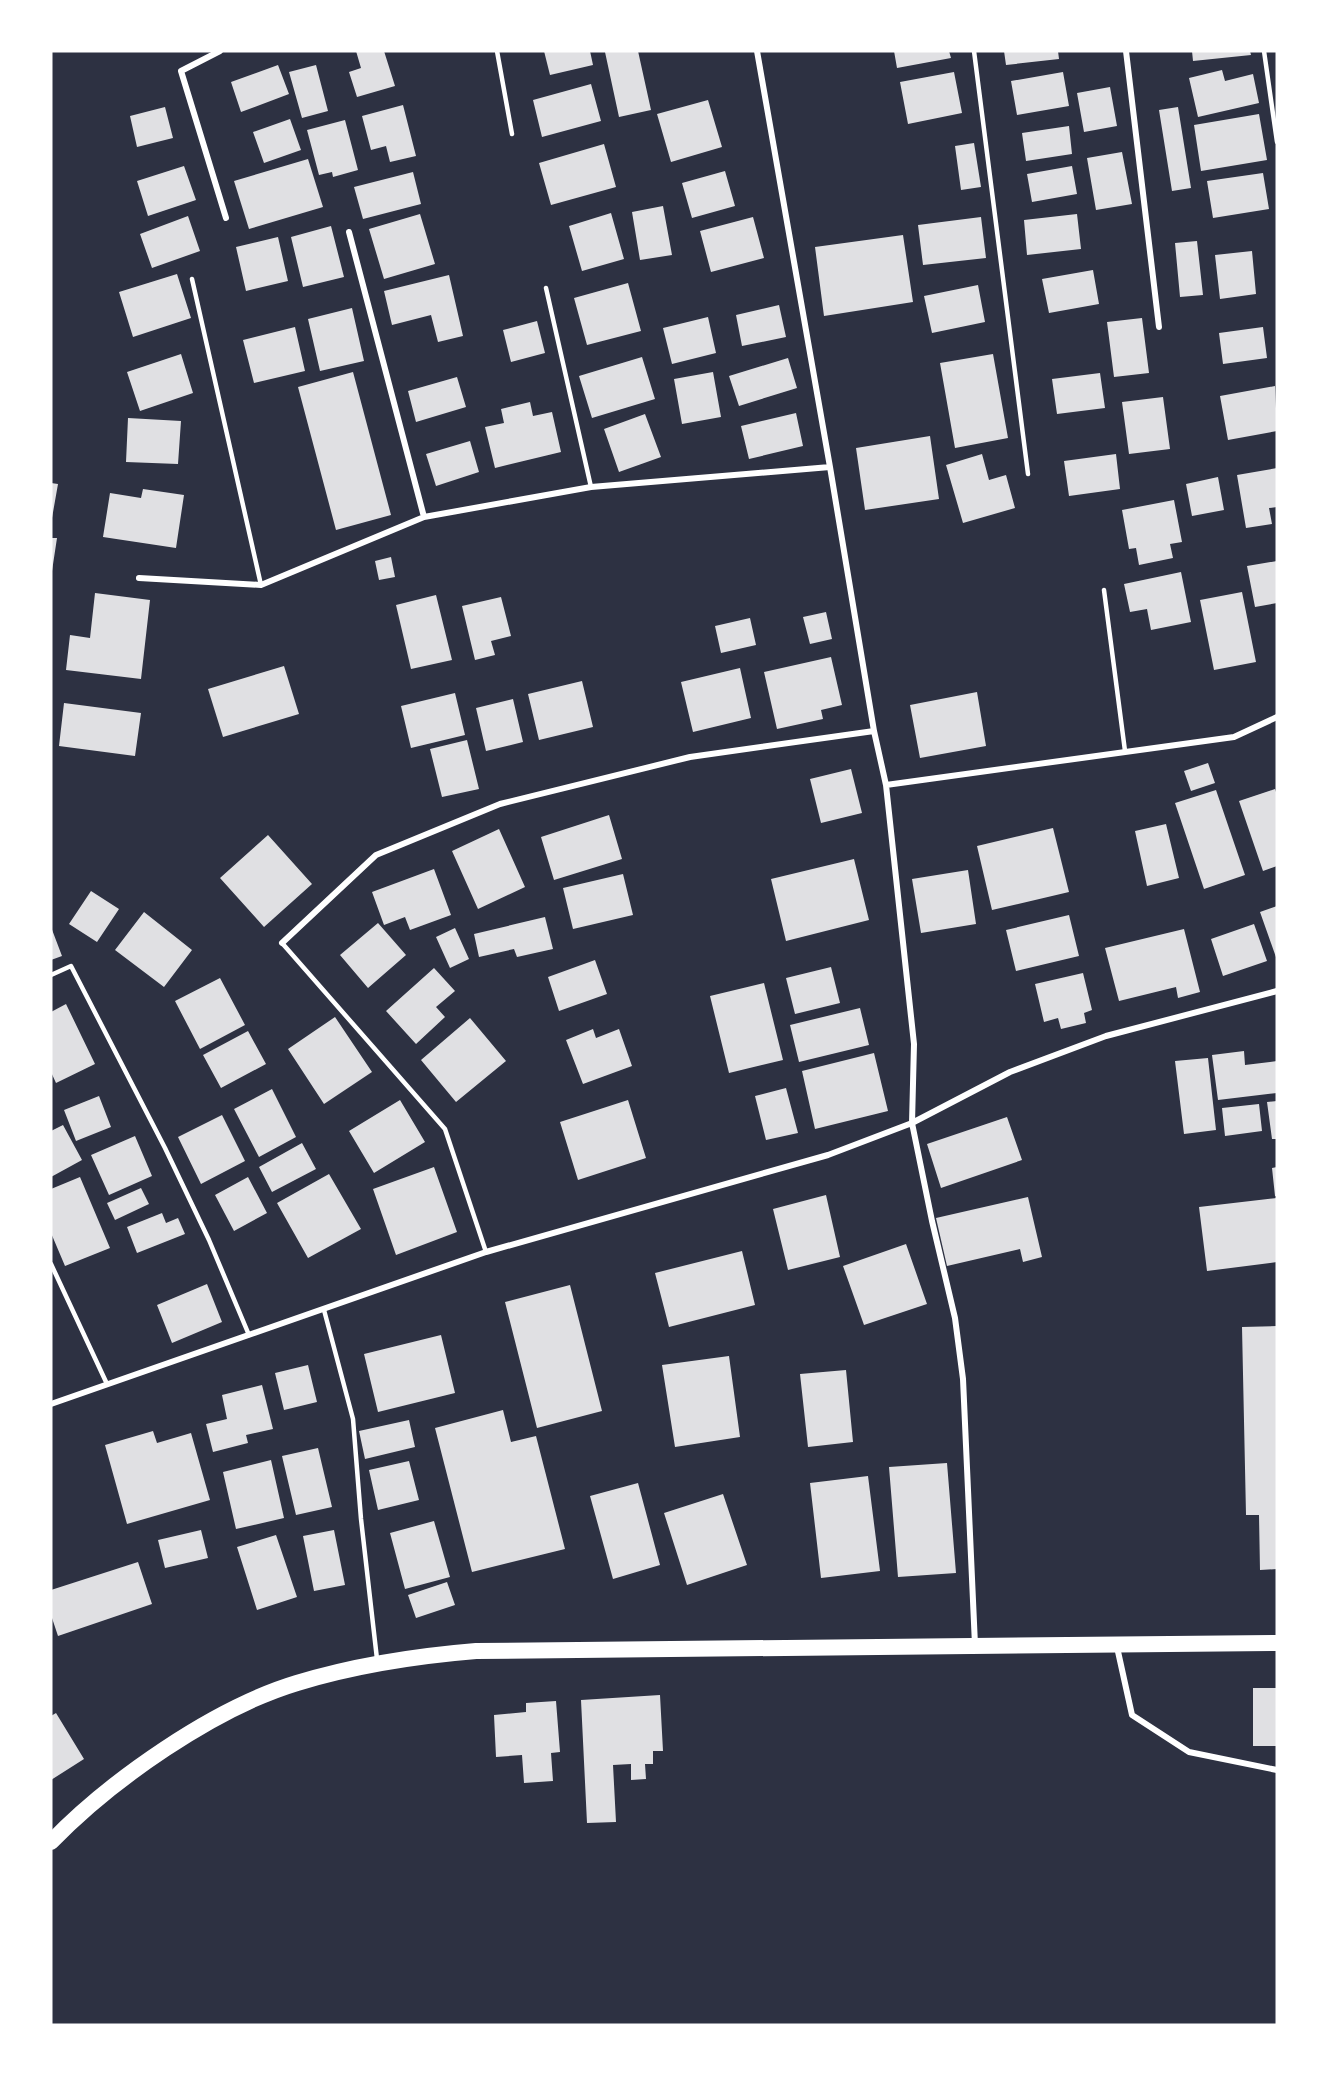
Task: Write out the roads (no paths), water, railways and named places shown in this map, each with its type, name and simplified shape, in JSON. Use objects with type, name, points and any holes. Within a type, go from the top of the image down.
[{"type":"highway","points":[[51,1842],[133,1772],[203,1726],[245,1704],[295,1683],[378,1662],[476,1651],[1277,1642]]},
{"type":"street","points":[[220,51],[181,71],[226,218]]},
{"type":"street","points":[[757,51],[874,730],[886,785],[914,1044],[912,1123],[955,1318],[963,1379],[975,1646]]},
{"type":"street","points":[[1126,51],[1159,327]]},
{"type":"street","points":[[349,232],[424,517]]},
{"type":"street","points":[[139,578],[261,585],[424,517],[591,487],[830,467]]},
{"type":"street","points":[[886,785],[1234,737],[1277,717]]},
{"type":"street","points":[[282,943],[376,855],[500,804],[690,757],[874,730]]},
{"type":"street","points":[[51,1404],[486,1252],[828,1155],[912,1123],[1010,1072],[1106,1036],[1277,991]]},
{"type":"street","points":[[1116,1644],[1121,1675],[1132,1715],[1189,1752],[1277,1770]]},
{"type":"lane","points":[[497,51],[512,134]]},
{"type":"lane","points":[[974,51],[1028,474]]},
{"type":"lane","points":[[1264,51],[1277,142]]},
{"type":"lane","points":[[192,279],[261,585]]},
{"type":"lane","points":[[546,288],[591,487]]},
{"type":"lane","points":[[1104,590],[1125,751]]},
{"type":"lane","points":[[282,943],[445,1129],[486,1252]]},
{"type":"lane","points":[[51,975],[71,966],[170,1159],[209,1240],[249,1335]]},
{"type":"lane","points":[[51,1264],[107,1384]]},
{"type":"lane","points":[[324,1310],[353,1419],[361,1519],[378,1662]]}]
